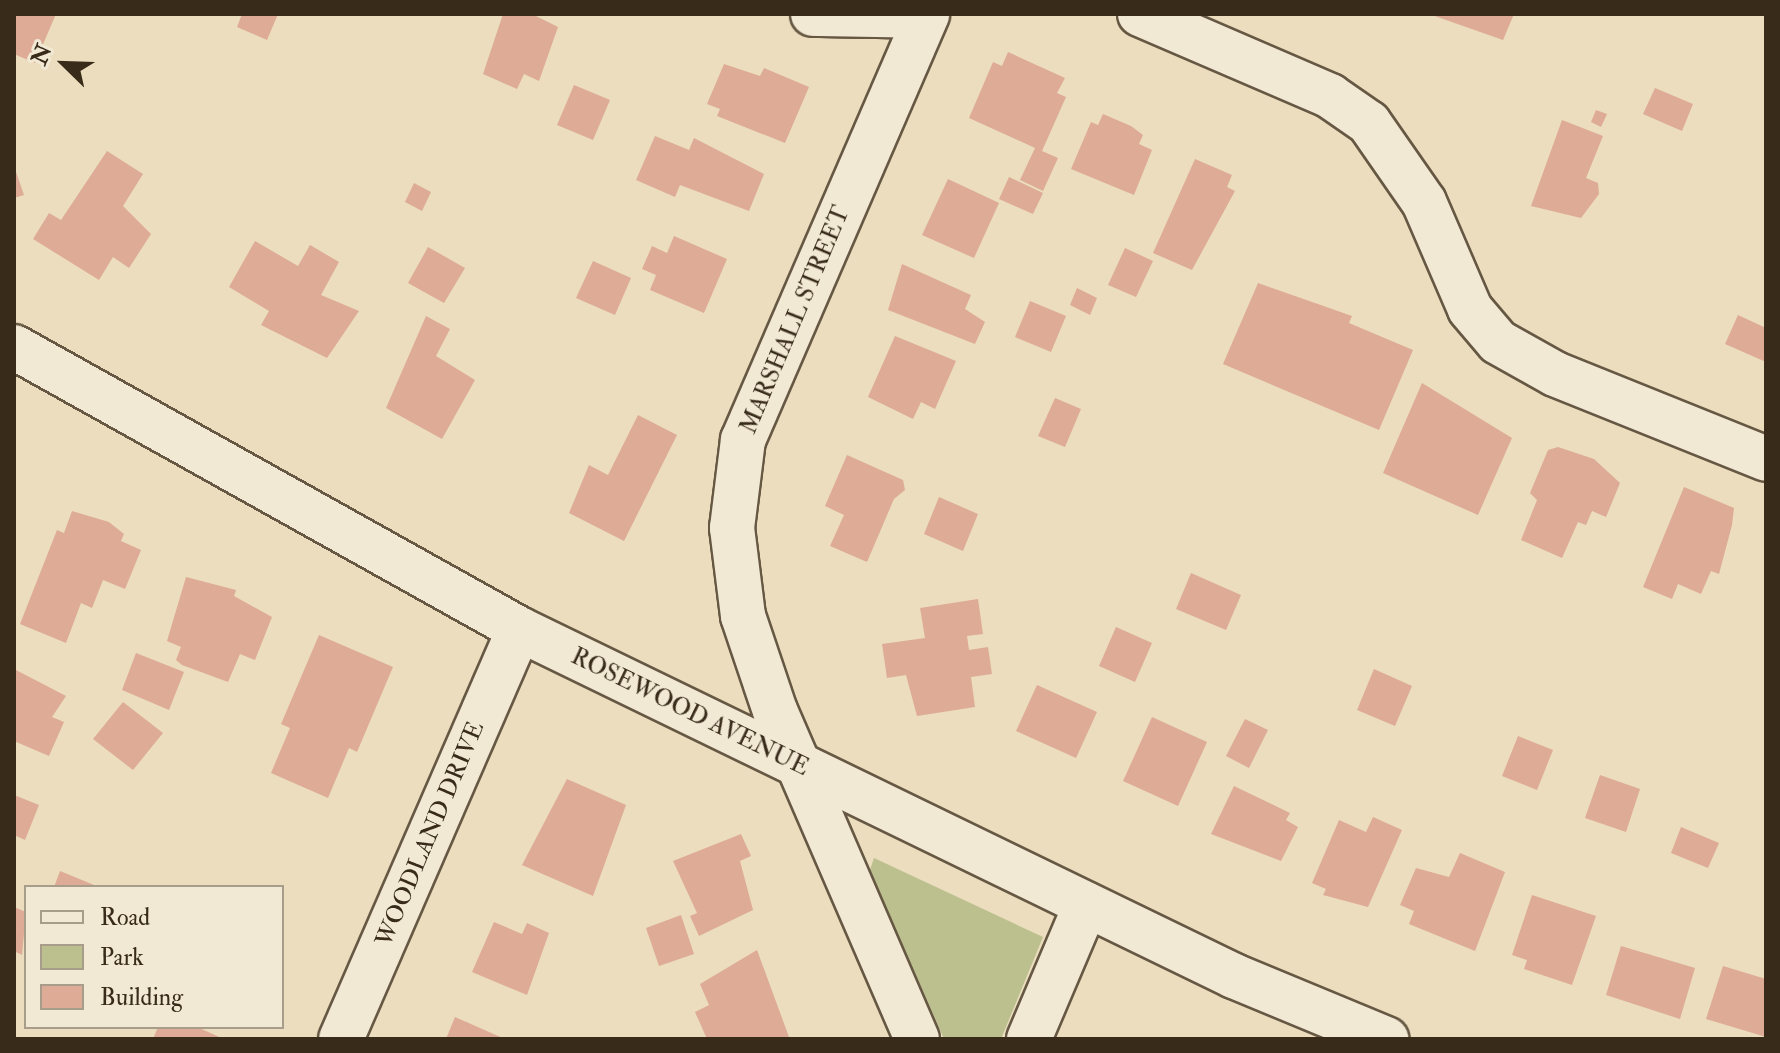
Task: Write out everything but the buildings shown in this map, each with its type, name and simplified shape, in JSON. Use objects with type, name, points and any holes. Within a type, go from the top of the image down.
[{"type":"street","points":[[813,14],[926,15]]},
{"type":"street","points":[[1140,14],[1330,96],[1369,123],[1424,202],[1470,309],[1498,342],[1555,374],[1766,459]]},
{"type":"street","name":"MARSHALL STREET","points":[[917,1039],[798,764],[743,616],[732,528],[743,440],[926,15]]},
{"type":"street","name":"ROSEWOOD AVENUE","points":[[20,365],[519,629],[1086,905],[1386,1039]]},
{"type":"street","name":"WOODLAND DRIVE","points":[[341,1039],[519,629]]},
{"type":"street","points":[[1029,1039],[1086,905]]},
{"type":"green space","points":[[874,858],[1043,937],[1001,1039],[944,1039],[870,870]]}]
